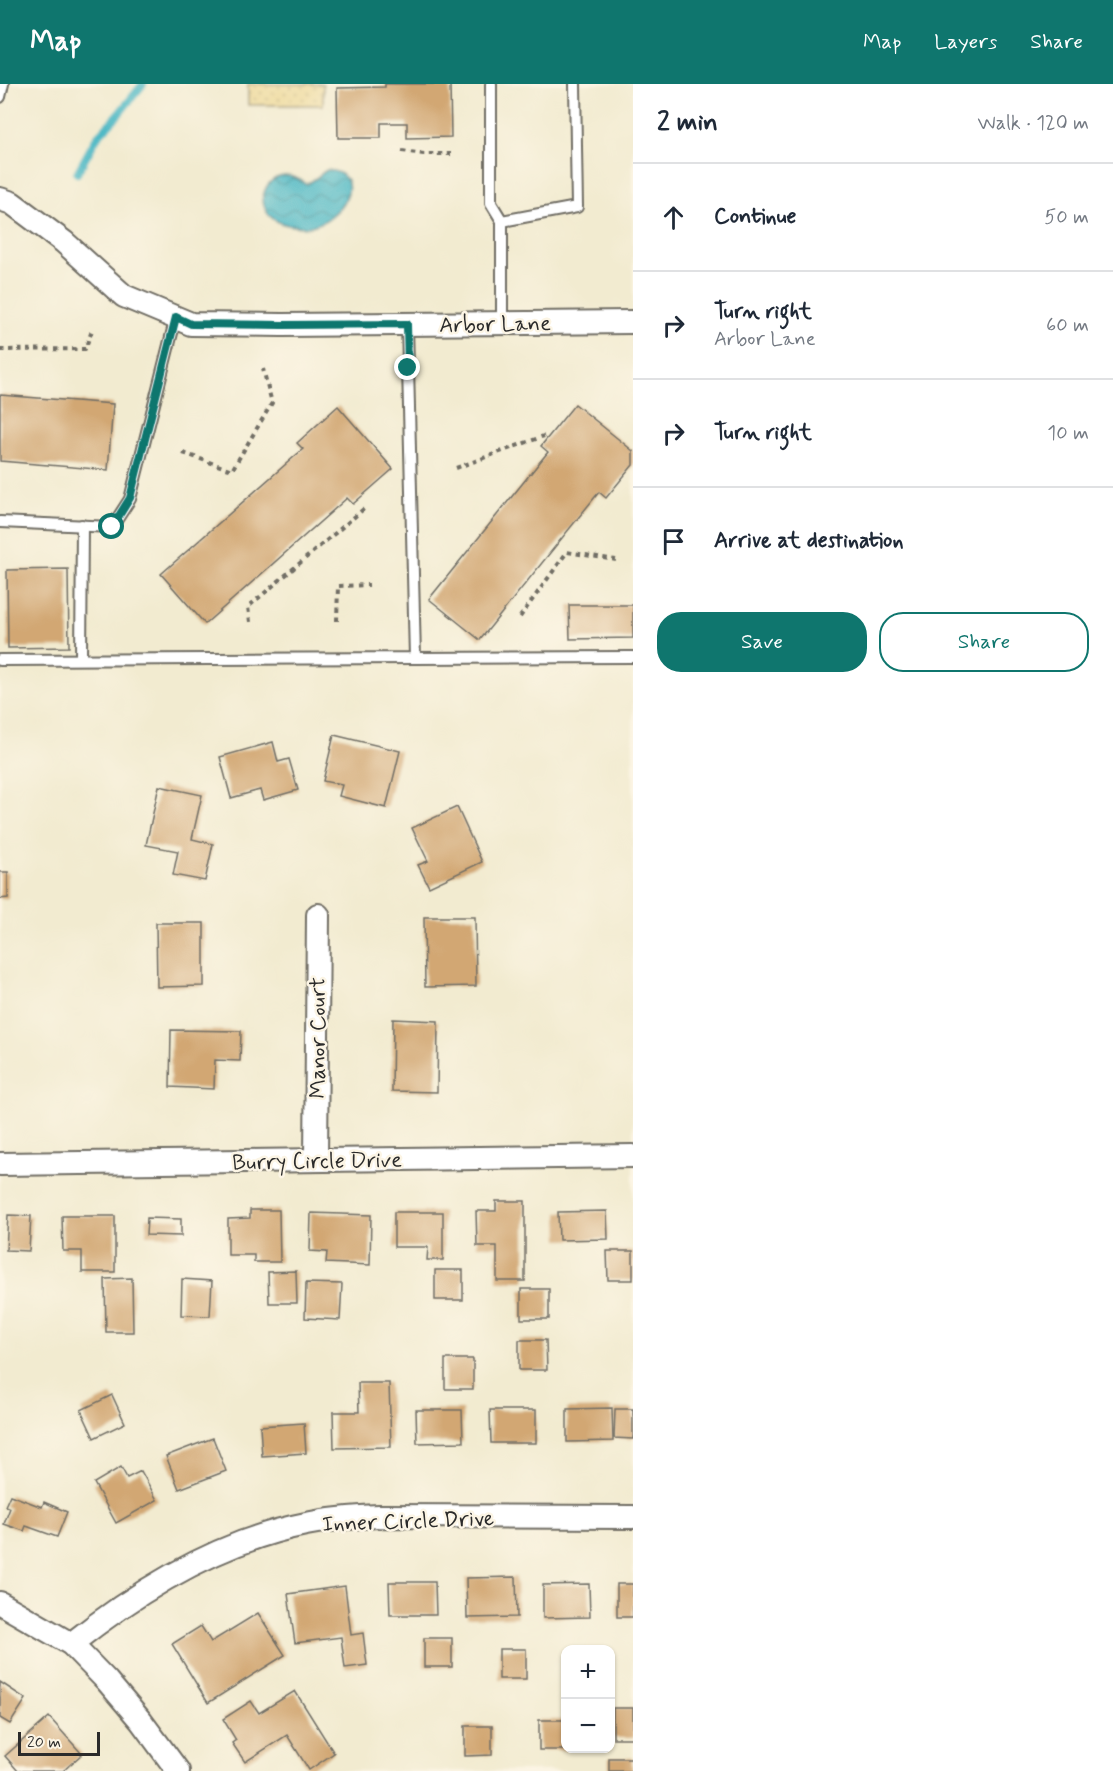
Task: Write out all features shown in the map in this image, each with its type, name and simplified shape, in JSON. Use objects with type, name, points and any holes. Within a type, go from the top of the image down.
[{"type":"street","name":"Arbor Lane","points":[[0,198],[12,203],[64,242],[124,296],[191,324],[633,321]]},
{"type":"street","name":"Manor Court","points":[[316,1160],[318,915]]},
{"type":"street","name":"Burry Circle Drive","points":[[0,1164],[633,1156]]},
{"type":"street","name":"Inner Circle Drive","points":[[71,1644],[109,1614],[171,1575],[218,1552],[270,1533],[304,1524],[379,1516],[633,1517]]},
{"type":"street","points":[[0,1603],[71,1644],[141,1721],[178,1771]]},
{"type":"lane","points":[[0,97],[3,84]]},
{"type":"lane","points":[[491,84],[491,203],[502,221],[502,323]]},
{"type":"lane","points":[[502,221],[578,207],[574,84]]},
{"type":"lane","points":[[0,522],[112,527],[130,498],[176,317]]},
{"type":"lane","points":[[407,324],[415,658]]},
{"type":"lane","points":[[81,659],[82,525]]},
{"type":"lane","points":[[0,660],[633,657]]},
{"type":"path","points":[[402,151],[451,154]]},
{"type":"path","points":[[0,350],[85,349],[93,328]]},
{"type":"path","points":[[183,453],[232,470],[272,403],[264,369]]},
{"type":"path","points":[[456,468],[543,436]]},
{"type":"path","points":[[250,622],[248,607],[366,507]]},
{"type":"path","points":[[520,617],[567,552],[616,560]]},
{"type":"path","points":[[337,621],[338,586],[369,585]]},
{"type":"sand","points":[[248,84],[323,84],[323,105],[248,105]]},
{"type":"water","points":[[327,170],[340,173],[347,180],[348,188],[346,198],[332,216],[305,227],[288,225],[274,219],[266,210],[263,200],[265,190],[271,182],[280,177],[292,177],[306,184]]},
{"type":"building","points":[[385,84],[450,84],[451,137],[407,138],[407,123],[381,123],[381,138],[338,138],[337,88],[385,87]]},
{"type":"building","points":[[0,395],[113,404],[108,470],[0,461]]},
{"type":"building","points":[[575,404],[633,451],[633,465],[606,498],[599,492],[480,640],[429,599],[548,452],[541,446]]},
{"type":"building","points":[[338,406],[393,469],[353,504],[347,498],[205,624],[161,574],[303,449],[297,443]]},
{"type":"building","points":[[68,569],[69,647],[8,648],[7,570]]},
{"type":"building","points":[[569,605],[633,605],[633,638],[570,639]]},
{"type":"building","points":[[334,735],[400,751],[386,808],[339,796],[342,785],[323,781]]},
{"type":"building","points":[[273,742],[278,762],[289,759],[298,790],[263,800],[260,790],[231,798],[220,757]]},
{"type":"building","points":[[159,786],[202,795],[192,839],[213,844],[205,881],[173,875],[178,851],[146,845]]},
{"type":"building","points":[[457,807],[482,862],[429,887],[418,865],[428,861],[412,828]]},
{"type":"building","points":[[0,872],[8,872],[8,898],[0,899]]},
{"type":"building","points":[[424,917],[475,917],[476,986],[425,987]]},
{"type":"building","points":[[156,923],[204,923],[204,986],[157,987]]},
{"type":"building","points":[[393,1019],[438,1021],[437,1092],[392,1091]]},
{"type":"building","points":[[171,1030],[241,1031],[240,1061],[215,1060],[214,1089],[170,1087]]},
{"type":"building","points":[[496,1201],[525,1201],[525,1281],[497,1281],[497,1246],[477,1246],[476,1211],[496,1211]]},
{"type":"building","points":[[250,1210],[279,1210],[280,1262],[254,1262],[254,1255],[228,1255],[228,1219],[250,1218]]},
{"type":"building","points":[[607,1211],[608,1239],[559,1240],[558,1212]]},
{"type":"building","points":[[394,1212],[443,1212],[443,1260],[427,1260],[428,1247],[394,1247]]},
{"type":"building","points":[[311,1213],[371,1215],[370,1265],[326,1263],[327,1252],[310,1251]]},
{"type":"building","points":[[8,1215],[31,1216],[29,1251],[6,1250]]},
{"type":"building","points":[[62,1216],[115,1216],[115,1272],[82,1272],[82,1251],[63,1251]]},
{"type":"building","points":[[147,1218],[181,1219],[181,1236],[146,1235]]},
{"type":"building","points":[[607,1251],[633,1251],[633,1280],[608,1280]]},
{"type":"building","points":[[435,1270],[463,1270],[463,1300],[435,1300]]},
{"type":"building","points":[[296,1271],[297,1303],[269,1303],[268,1272]]},
{"type":"building","points":[[132,1278],[133,1332],[106,1332],[105,1279]]},
{"type":"building","points":[[182,1279],[212,1281],[210,1316],[181,1315]]},
{"type":"building","points":[[306,1283],[342,1284],[340,1320],[305,1318]]},
{"type":"building","points":[[521,1289],[549,1289],[549,1319],[521,1319]]},
{"type":"building","points":[[519,1340],[546,1340],[547,1370],[519,1370]]},
{"type":"building","points":[[445,1359],[473,1359],[473,1389],[445,1389]]},
{"type":"building","points":[[358,1383],[389,1383],[391,1447],[334,1448],[333,1412],[359,1412]]},
{"type":"building","points":[[112,1395],[125,1423],[94,1438],[81,1410]]},
{"type":"building","points":[[612,1408],[613,1441],[567,1442],[567,1409]]},
{"type":"building","points":[[615,1409],[633,1409],[633,1439],[614,1438]]},
{"type":"building","points":[[416,1410],[462,1410],[463,1442],[417,1443]]},
{"type":"building","points":[[490,1410],[536,1410],[536,1443],[491,1443]]},
{"type":"building","points":[[304,1423],[306,1453],[262,1456],[260,1426]]},
{"type":"building","points":[[213,1438],[226,1471],[179,1489],[166,1456]]},
{"type":"building","points":[[121,1467],[127,1478],[141,1471],[157,1500],[116,1523],[94,1483]]},
{"type":"building","points":[[10,1495],[42,1507],[44,1502],[67,1512],[57,1537],[26,1526],[24,1531],[4,1524],[10,1508],[5,1506]]},
{"type":"building","points":[[516,1577],[517,1617],[467,1618],[466,1578]]},
{"type":"building","points":[[389,1582],[435,1582],[436,1615],[390,1615]]},
{"type":"building","points":[[589,1584],[590,1617],[543,1618],[543,1585]]},
{"type":"building","points":[[617,1584],[633,1584],[633,1617],[617,1617]]},
{"type":"building","points":[[345,1586],[351,1635],[363,1633],[367,1665],[345,1668],[341,1637],[295,1643],[288,1594]]},
{"type":"building","points":[[258,1613],[285,1655],[208,1703],[172,1644],[201,1626],[211,1642]]},
{"type":"building","points":[[424,1638],[452,1638],[452,1667],[424,1667]]},
{"type":"building","points":[[499,1649],[526,1649],[526,1679],[499,1679]]},
{"type":"building","points":[[0,1682],[26,1699],[10,1724],[0,1718]]},
{"type":"building","points":[[295,1691],[334,1753],[309,1770],[287,1735],[245,1762],[232,1743],[236,1740],[223,1719],[251,1701],[259,1713]]},
{"type":"building","points":[[615,1708],[633,1708],[633,1738],[615,1738]]},
{"type":"building","points":[[49,1717],[82,1754],[63,1771],[18,1771],[5,1756]]},
{"type":"building","points":[[539,1720],[561,1720],[561,1750],[539,1750]]},
{"type":"building","points":[[465,1726],[492,1726],[492,1755],[465,1756]]},
{"type":"building","points":[[609,1758],[632,1758],[632,1771],[609,1771]]},
{"type":"waterway","points":[[77,173],[97,137],[143,84]]},
{"type":"route","points":[[112,527],[130,498],[176,317],[191,324],[407,324],[408,368]]}]
